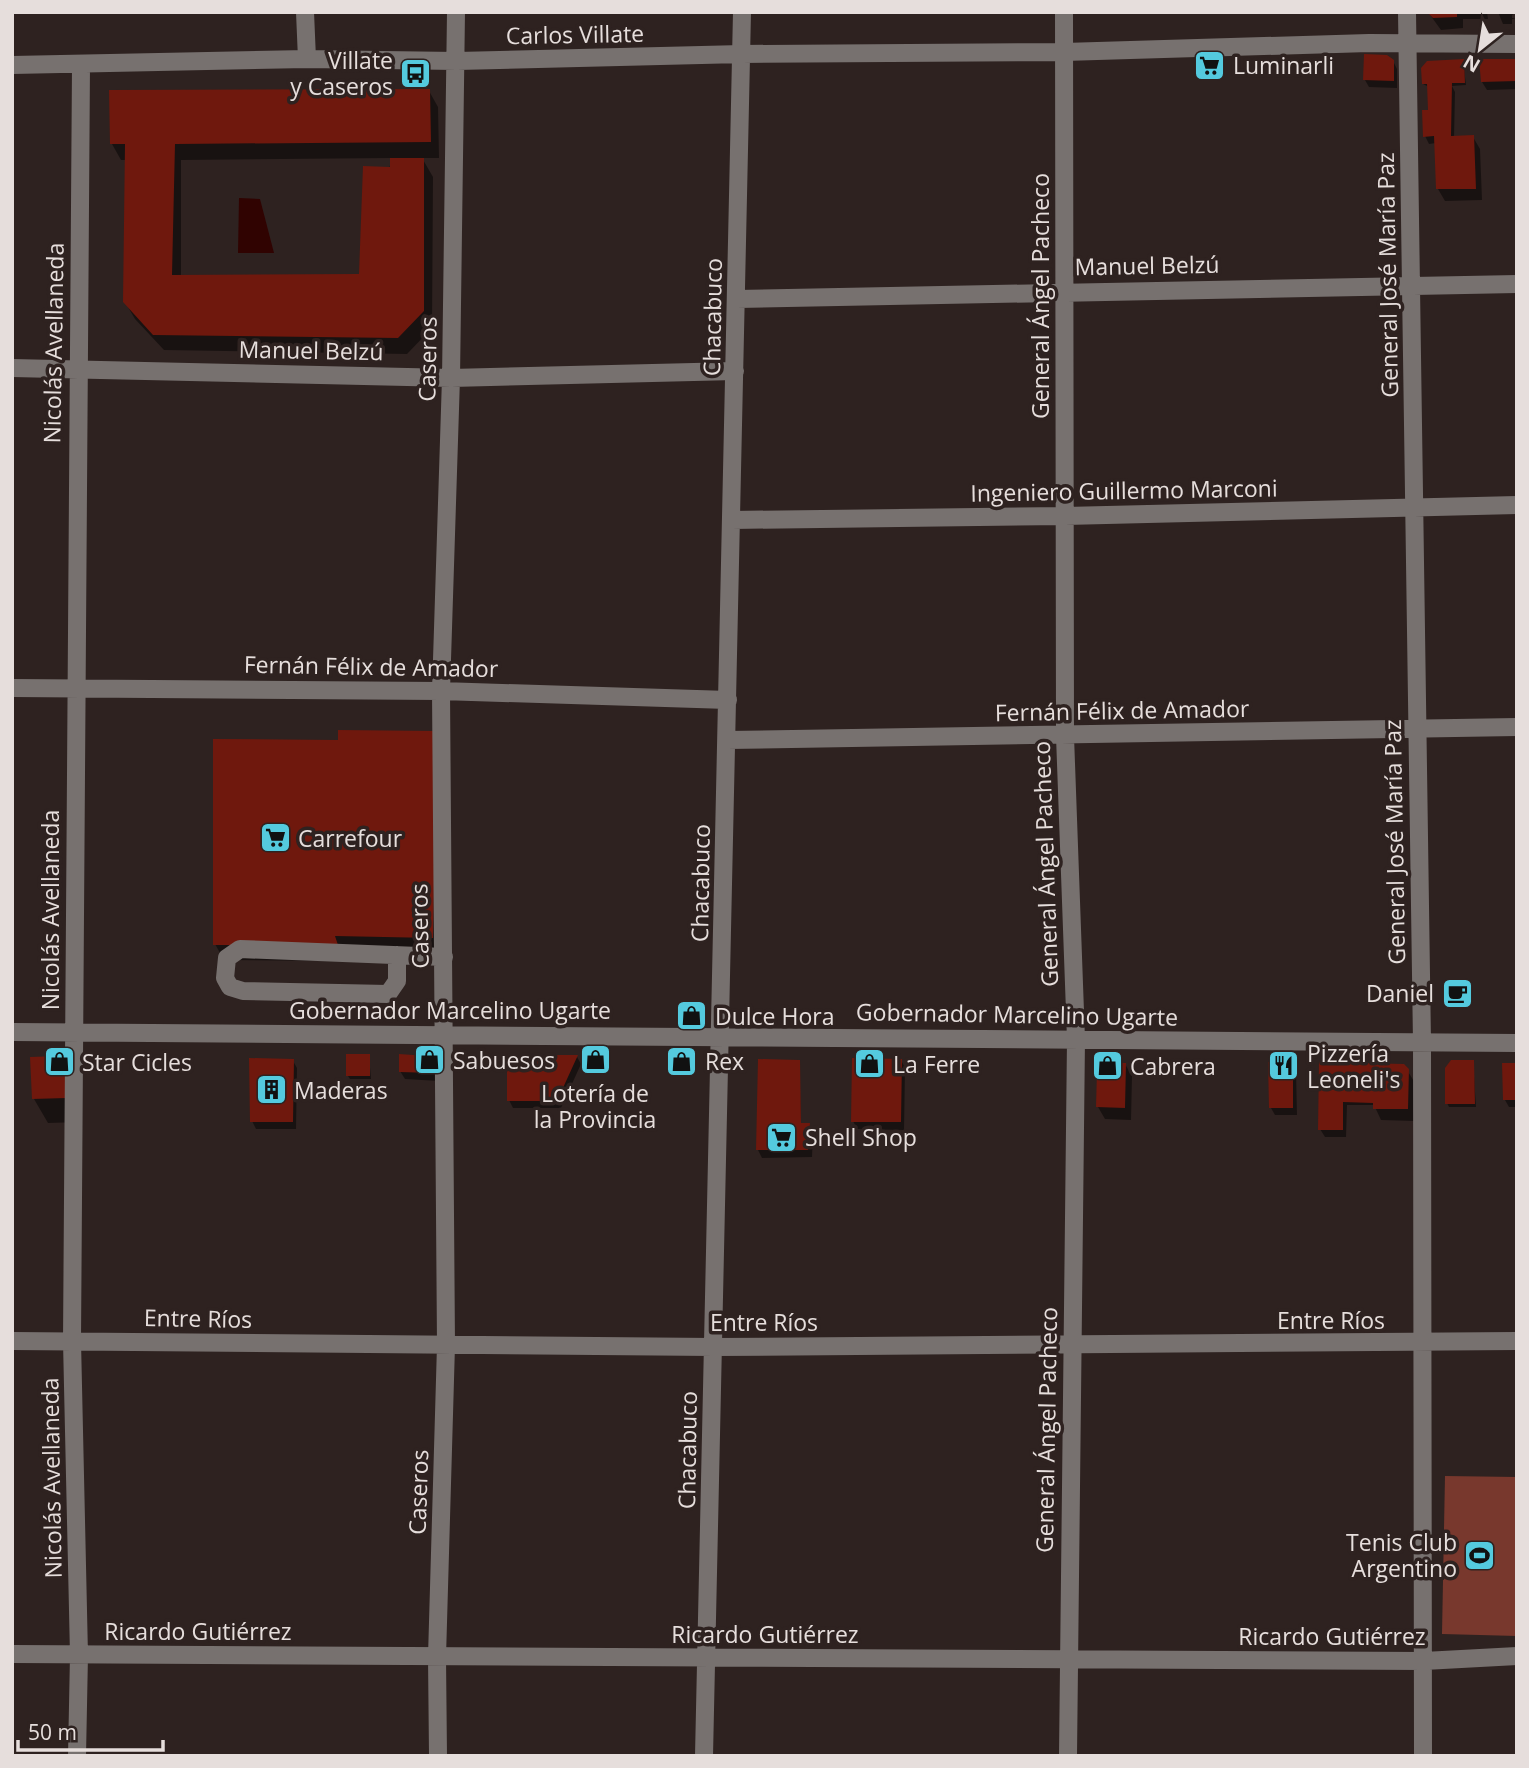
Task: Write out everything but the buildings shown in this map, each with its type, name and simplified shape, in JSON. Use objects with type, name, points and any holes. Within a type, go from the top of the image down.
[{"type":"street","points":[[305,12],[307,59]]},
{"type":"street","name":"Caseros","points":[[438,1756],[446,1345],[441,691],[451,378],[456,12]]},
{"type":"street","name":"Chacabuco","points":[[705,1756],[742,12]]},
{"type":"street","name":"General Ángel Pacheco","points":[[1064,12],[1065,736],[1076,1038],[1068,1756]]},
{"type":"street","name":"General José María Paz","points":[[1407,12],[1422,1043],[1423,1756]]},
{"type":"street","name":"Carlos Villate","points":[[12,65],[307,59],[457,61],[742,54],[1064,52],[1517,44]]},
{"type":"street","name":"Nicolás Avellaneda","points":[[77,1756],[79,1655],[72,1341],[80,65]]},
{"type":"street","name":"Manuel Belzú","points":[[737,299],[1517,284]]},
{"type":"street","name":"Manuel Belzú","points":[[12,368],[451,378],[735,371]]},
{"type":"street","name":"Ingeniero Guillermo Marconi","points":[[732,520],[1065,516],[1517,505]]},
{"type":"street","name":"Fernán Félix de Amador","points":[[12,688],[441,691],[728,700]]},
{"type":"street","name":"Fernán Félix de Amador","points":[[727,740],[1517,727]]},
{"type":"street","points":[[397,955],[397,981],[388,994],[243,991],[230,987],[225,978],[227,958],[240,949],[397,955],[444,957]]},
{"type":"street","name":"Gobernador Marcelino Ugarte","points":[[12,1032],[1517,1043]]},
{"type":"street","name":"Entre Ríos","points":[[12,1341],[714,1347],[1422,1344],[1517,1341]]},
{"type":"street","name":"Ricardo Gutiérrez","points":[[12,1654],[1424,1661],[1517,1656]]},
{"type":"shaded area","points":[[239,198],[260,199],[274,253],[238,253]]},
{"type":"shaded area","name":"Tenis Club Argentino","points":[[1445,1476],[1517,1477],[1517,1636],[1442,1634]]},
{"type":"place","name":"Luminarli","points":[[1210,65]]},
{"type":"place","name":"Villate y Caseros","points":[[416,73]]},
{"type":"place","name":"Carrefour","points":[[275,838]]},
{"type":"place","name":"Daniel","points":[[1457,993]]},
{"type":"place","name":"Dulce Hora","points":[[692,1016]]},
{"type":"place","name":"Lotería de la Provincia","points":[[595,1059]]},
{"type":"place","name":"Sabuesos","points":[[430,1060]]},
{"type":"place","name":"Rex","points":[[682,1061]]},
{"type":"place","name":"Star Cicles","points":[[59,1062]]},
{"type":"place","name":"La Ferre","points":[[870,1064]]},
{"type":"place","name":"Cabrera","points":[[1107,1066]]},
{"type":"place","name":"Pizzería Leoneli's","points":[[1284,1066]]},
{"type":"place","name":"Maderas","points":[[271,1090]]},
{"type":"place","name":"Shell Shop","points":[[782,1137]]},
{"type":"place","name":"Tenis Club Argentino","points":[[1480,1555]]}]
